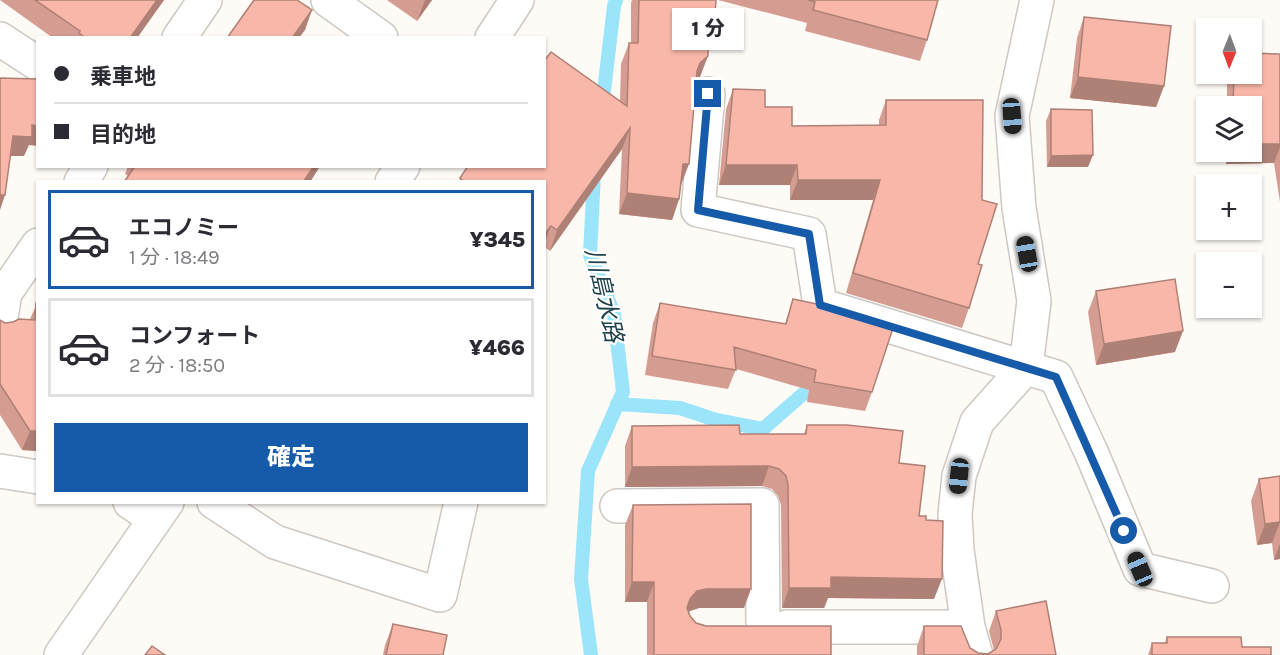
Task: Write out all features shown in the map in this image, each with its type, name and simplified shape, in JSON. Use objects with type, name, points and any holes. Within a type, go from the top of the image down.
[{"type":"street","points":[[180,36],[205,0]]},
{"type":"street","points":[[328,0],[378,36]]},
{"type":"street","points":[[493,36],[517,0]]},
{"type":"street","points":[[617,506],[762,505],[747,627],[972,641],[957,550],[955,514],[959,476],[977,422],[1026,367],[1034,301],[1019,208],[1012,116],[1037,0]]},
{"type":"street","points":[[0,39],[36,63]]},
{"type":"street","points":[[708,94],[698,210],[809,234],[820,305],[1056,377],[1092,454],[1140,569],[1212,586]]},
{"type":"street","points":[[0,324],[5,293],[36,248]]},
{"type":"street","points":[[0,471],[36,477]]},
{"type":"street","points":[[217,504],[275,542],[440,595],[461,504]]},
{"type":"street","points":[[61,655],[151,508]]},
{"type":"building","points":[[35,0],[157,0],[131,36],[83,36],[79,33],[80,31]]},
{"type":"building","points":[[254,0],[297,0],[312,10],[293,36],[228,36]]},
{"type":"building","points":[[639,0],[716,0],[715,15],[708,15],[708,56],[700,63],[697,71],[689,164],[683,164],[679,199],[627,193],[630,128],[557,230],[551,226],[546,232],[546,180],[462,180],[460,178],[467,168],[546,168],[546,58],[551,52],[627,106],[629,43],[638,43]]},
{"type":"building","points":[[808,0],[938,0],[927,40],[813,10],[815,2]]},
{"type":"building","points":[[1084,17],[1171,26],[1164,86],[1078,77]]},
{"type":"building","points":[[1262,53],[1280,54],[1280,144],[1262,144],[1262,96],[1233,96],[1234,84],[1262,84]]},
{"type":"building","points":[[0,78],[36,79],[36,126],[32,125],[32,137],[13,136],[5,195],[0,195]]},
{"type":"building","points":[[733,89],[765,90],[765,107],[792,107],[792,126],[886,125],[886,100],[983,100],[982,200],[997,204],[978,264],[982,265],[969,308],[853,273],[880,180],[798,180],[797,165],[726,165]]},
{"type":"building","points":[[1051,109],[1092,110],[1093,155],[1051,156]]},
{"type":"building","points":[[134,168],[313,168],[304,180],[125,180]]},
{"type":"building","points":[[1175,279],[1183,331],[1104,344],[1096,291]]},
{"type":"building","points":[[793,299],[836,308],[894,325],[872,392],[814,382],[816,370],[734,347],[736,370],[652,356],[660,303],[786,324]]},
{"type":"building","points":[[36,303],[36,431],[30,431],[0,384],[0,320],[5,323],[19,319],[35,320]]},
{"type":"building","points":[[739,425],[740,434],[806,434],[807,425],[847,425],[903,431],[899,463],[925,466],[919,516],[926,516],[926,520],[943,521],[942,579],[831,577],[831,588],[789,588],[788,485],[786,476],[779,469],[769,466],[632,467],[632,426]]},
{"type":"building","points":[[1280,476],[1280,522],[1265,524],[1259,479]]},
{"type":"building","points":[[751,504],[751,589],[697,591],[690,599],[687,608],[690,616],[696,623],[706,626],[831,626],[831,655],[654,655],[654,582],[632,582],[633,505]]},
{"type":"building","points":[[1046,601],[1056,655],[924,655],[924,626],[961,626],[970,648],[978,653],[988,654],[996,649],[1001,639],[996,611]]},
{"type":"building","points":[[393,624],[447,635],[443,655],[386,655]]},
{"type":"building","points":[[1167,637],[1241,637],[1242,647],[1271,647],[1271,655],[1152,655],[1152,643],[1167,643]]},
{"type":"building","points":[[152,646],[165,655],[145,655]]},
{"type":"waterway","name":"川島水路","points":[[602,108],[616,0]]},
{"type":"waterway","name":"川島水路","points":[[591,655],[581,579],[588,471],[623,392],[614,314],[590,255],[594,174]]},
{"type":"waterway","points":[[617,404],[680,408],[716,420],[763,429],[803,394]]},
{"type":"route","points":[[708,94],[698,210],[809,234],[820,305],[1056,377],[1092,454],[1124,531]]}]
